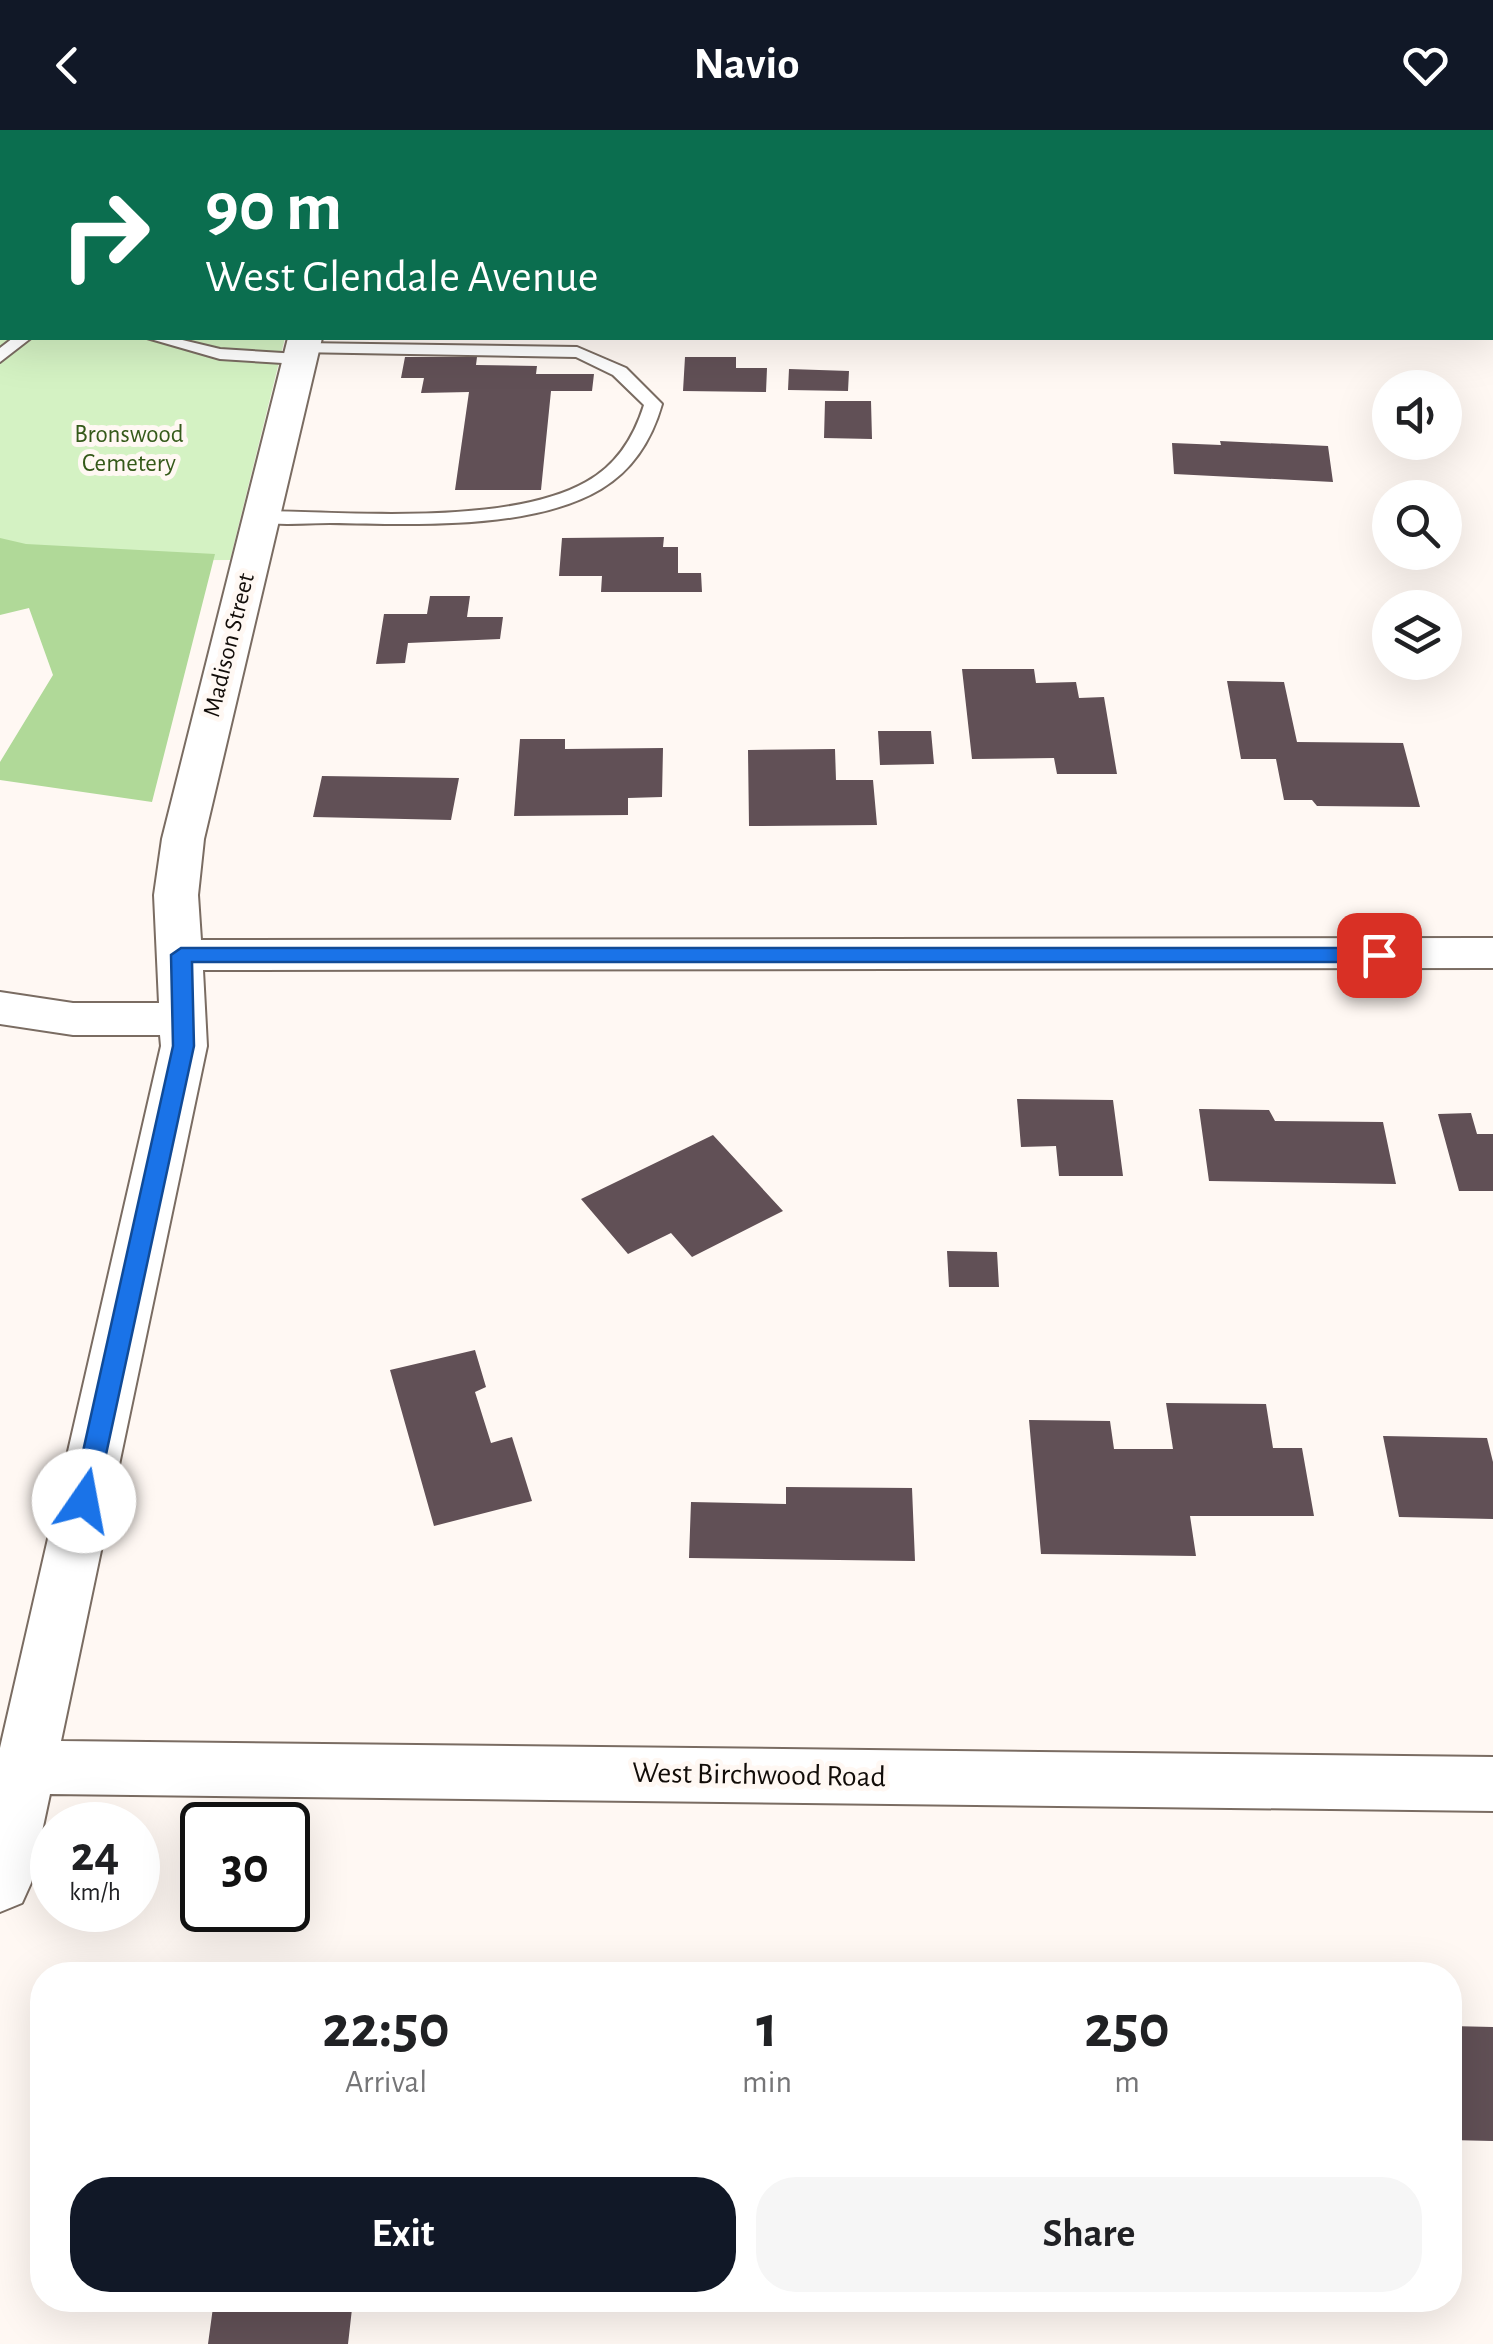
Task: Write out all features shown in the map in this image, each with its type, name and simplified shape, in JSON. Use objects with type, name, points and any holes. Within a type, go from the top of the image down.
[{"type":"street","name":"Madison Street","points":[[0,1883],[184,1046],[176,895],[183,839],[302,348]]},
{"type":"street","points":[[181,955],[1493,953]]},
{"type":"street","points":[[0,1008],[73,1019],[185,1019]]},
{"type":"street","name":"West Birchwood Road","points":[[26,1767],[1493,1784]]},
{"type":"lane","points":[[0,357],[21,340]]},
{"type":"lane","points":[[163,340],[220,354],[302,348],[577,352],[605,359],[637,384],[653,404],[646,434],[621,466],[588,489],[524,508],[459,514],[260,517]]},
{"type":"green space","name":"Bronswood Cemetery","points":[[0,340],[285,340],[230,560],[0,561]]},
{"type":"green space","points":[[0,538],[26,544],[215,554],[152,802],[0,780],[0,762],[53,675],[29,608],[0,615]]},
{"type":"building","points":[[405,357],[477,357],[476,365],[537,366],[536,374],[594,374],[592,391],[551,391],[541,490],[455,490],[469,392],[421,393],[424,378],[401,378]]},
{"type":"building","points":[[685,357],[736,357],[736,368],[767,368],[766,392],[683,391]]},
{"type":"building","points":[[789,369],[849,371],[848,391],[788,390]]},
{"type":"building","points":[[825,401],[871,401],[872,439],[824,438]]},
{"type":"building","points":[[1220,441],[1328,446],[1333,482],[1174,474],[1172,443],[1221,445]]},
{"type":"building","points":[[664,537],[663,547],[678,547],[678,573],[701,573],[702,592],[601,592],[602,576],[559,576],[562,538]]},
{"type":"building","points":[[430,596],[470,596],[467,617],[503,617],[500,639],[408,643],[405,663],[376,664],[384,614],[427,614]]},
{"type":"building","points":[[962,669],[1034,669],[1036,683],[1076,682],[1079,698],[1104,697],[1117,774],[1057,774],[1054,758],[972,759]]},
{"type":"building","points":[[1227,681],[1284,682],[1297,742],[1403,743],[1420,807],[1317,806],[1312,800],[1284,800],[1276,759],[1241,759]]},
{"type":"building","points":[[878,731],[931,731],[934,764],[880,765]]},
{"type":"building","points":[[520,739],[565,739],[565,749],[663,748],[662,797],[628,798],[628,815],[514,816]]},
{"type":"building","points":[[835,749],[836,780],[873,780],[877,825],[749,826],[748,750]]},
{"type":"building","points":[[322,776],[459,778],[451,820],[313,817]]},
{"type":"building","points":[[1017,1099],[1113,1100],[1123,1176],[1059,1176],[1056,1146],[1021,1147]]},
{"type":"building","points":[[1199,1109],[1269,1110],[1275,1121],[1383,1122],[1396,1184],[1209,1181]]},
{"type":"building","points":[[1471,1113],[1477,1134],[1493,1134],[1493,1191],[1459,1191],[1438,1114]]},
{"type":"building","points":[[713,1135],[783,1211],[692,1257],[671,1233],[628,1254],[581,1199]]},
{"type":"building","points":[[947,1251],[997,1252],[999,1287],[949,1287]]},
{"type":"building","points":[[475,1350],[486,1387],[475,1392],[491,1443],[512,1437],[532,1501],[434,1526],[390,1370]]},
{"type":"building","points":[[1166,1403],[1266,1404],[1273,1448],[1302,1448],[1314,1516],[1190,1516],[1196,1556],[1041,1554],[1029,1420],[1110,1421],[1114,1449],[1173,1449]]},
{"type":"building","points":[[1383,1436],[1487,1438],[1493,1462],[1493,1519],[1399,1517]]},
{"type":"building","points":[[786,1487],[912,1488],[915,1561],[689,1558],[691,1502],[786,1504]]},
{"type":"building","points":[[1462,2026],[1493,2027],[1493,2141],[1462,2140]]},
{"type":"building","points":[[212,2312],[352,2312],[348,2344],[208,2344]]},
{"type":"route","points":[[84,1501],[184,1046],[181,955],[1379,955]]}]
